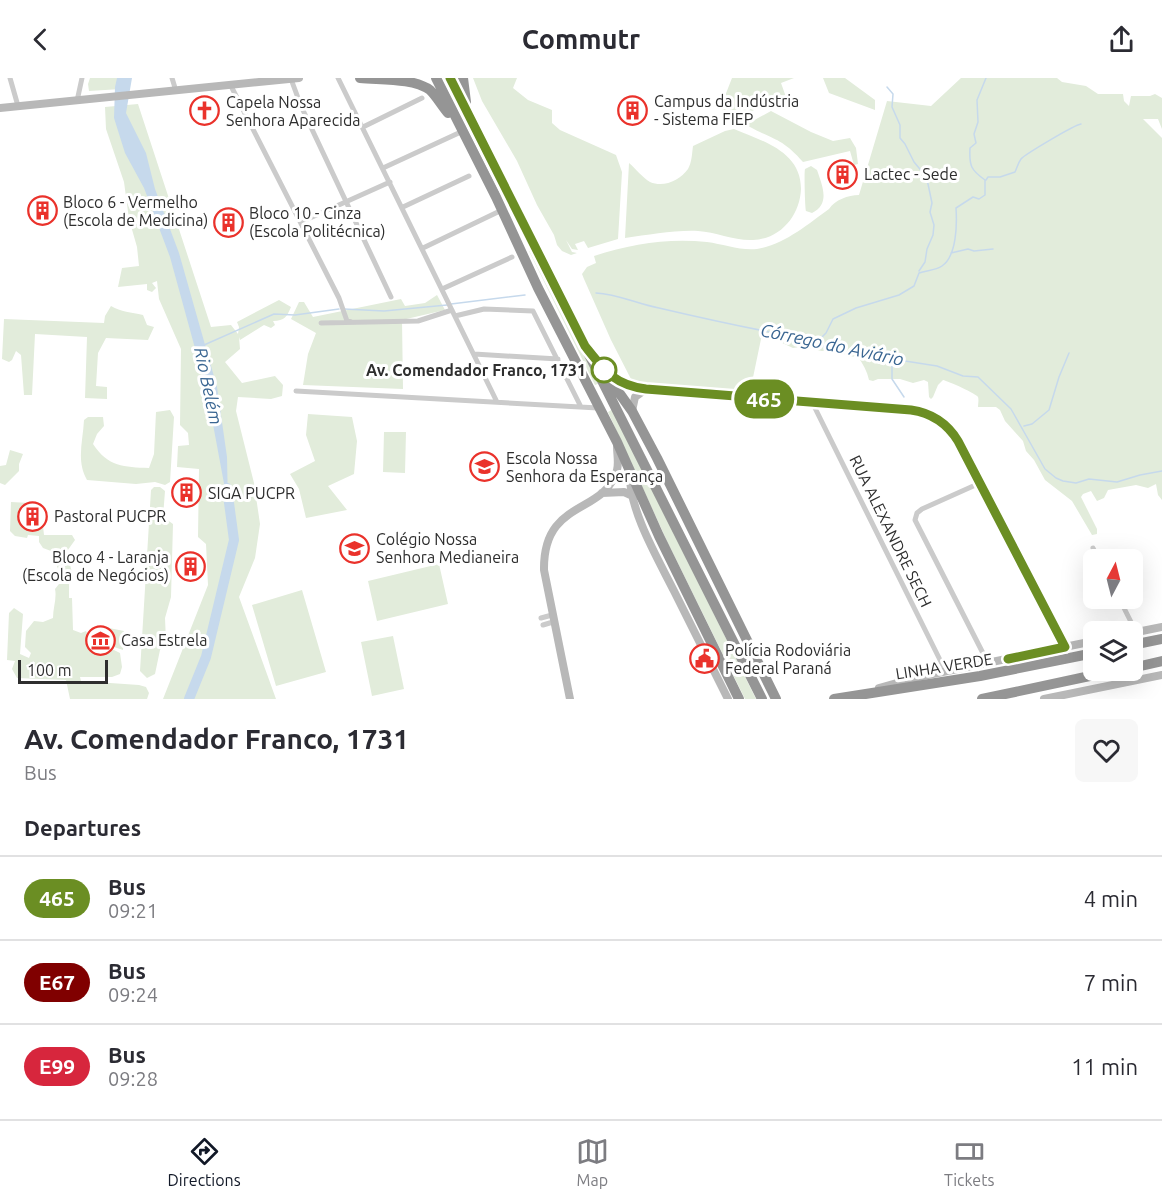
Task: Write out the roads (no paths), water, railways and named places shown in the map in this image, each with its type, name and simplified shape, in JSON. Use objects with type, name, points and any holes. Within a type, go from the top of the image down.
[{"type":"highway","points":[[360,78],[420,83],[430,90],[461,127]]},
{"type":"highway","points":[[436,78],[534,280],[617,442],[645,505],[740,699]]},
{"type":"highway","points":[[450,78],[762,698]]},
{"type":"highway","points":[[463,78],[469,117]]},
{"type":"highway","points":[[585,346],[632,411],[775,698]]},
{"type":"highway","points":[[648,442],[649,459],[661,498]]},
{"type":"highway","points":[[1143,643],[1162,639]]},
{"type":"highway","name":"LINHA VERDE","points":[[834,699],[980,676],[1083,655]]},
{"type":"highway","points":[[1143,665],[1162,661]]},
{"type":"highway","points":[[982,699],[1083,677]]},
{"type":"highway","points":[[993,699],[1009,692]]},
{"type":"street","points":[[10,78],[18,106]]},
{"type":"street","points":[[77,101],[82,78]]},
{"type":"street","points":[[172,78],[176,91]]},
{"type":"street","points":[[209,78],[211,87]]},
{"type":"street","points":[[338,78],[497,402]]},
{"type":"street","points":[[0,108],[231,86],[241,81],[295,79],[293,89],[391,297]]},
{"type":"street","points":[[231,86],[301,222],[347,321],[351,322]]},
{"type":"street","points":[[363,127],[422,98]]},
{"type":"street","points":[[383,168],[461,127]]},
{"type":"street","points":[[403,207],[469,176]]},
{"type":"street","points":[[301,222],[390,183]]},
{"type":"street","points":[[423,248],[502,210]]},
{"type":"street","points":[[443,291],[512,257]]},
{"type":"street","points":[[321,323],[418,321],[453,311],[484,309],[533,311],[580,407]]},
{"type":"street","points":[[474,354],[558,359]]},
{"type":"street","points":[[605,372],[624,384],[646,389],[911,410],[931,415],[944,423],[954,435],[1065,647]]},
{"type":"street","points":[[632,411],[635,397],[646,389]]},
{"type":"street","points":[[296,392],[600,408]]},
{"type":"street","name":"RUA ALEXANDRE SECH","points":[[812,402],[946,672]]},
{"type":"street","points":[[570,699],[544,570],[544,554],[549,534],[564,518],[602,493],[609,484],[616,470],[617,442]]},
{"type":"street","points":[[630,470],[630,485],[647,537],[728,699]]},
{"type":"street","points":[[980,483],[922,508],[915,516],[988,663]]},
{"type":"street","points":[[602,493],[624,492],[645,505]]},
{"type":"street","points":[[542,618],[553,618]]},
{"type":"street","points":[[543,625],[553,618]]},
{"type":"street","points":[[1143,631],[1162,627]]},
{"type":"street","points":[[863,693],[905,680],[1083,643]]},
{"type":"street","points":[[1044,699],[1162,675]]},
{"type":"water","points":[[117,78],[132,78],[126,113],[146,153],[155,189],[179,253],[217,387],[227,457],[228,505],[207,392],[170,257],[144,188],[125,153],[114,118]]},
{"type":"waterway","points":[[818,341],[826,333],[833,319],[856,308],[899,295],[914,286],[919,273],[939,268],[951,255],[955,239],[956,208],[973,197],[979,199],[985,195],[985,180],[972,167],[970,148],[976,143],[974,134],[978,122],[977,100],[986,78]]},
{"type":"waterway","points":[[887,87],[893,94],[892,107],[900,125],[900,138],[924,174],[932,203],[930,212],[934,225],[933,235],[925,262],[919,271]]},
{"type":"waterway","points":[[986,180],[988,177],[1000,177],[1015,172],[1024,156],[1081,124]]},
{"type":"waterway","points":[[951,253],[968,249],[974,251],[993,249]]},
{"type":"waterway","name":"Córrego do Aviário","points":[[596,293],[716,321],[813,340],[824,347],[841,351],[937,366],[963,376],[978,377],[1011,409],[1045,469],[1063,481],[1076,483],[1089,479],[1117,482],[1162,471]]},
{"type":"waterway","name":"Córrego do Aviário","points":[[451,304],[525,295]]},
{"type":"waterway","name":"Córrego do Aviário","points":[[344,309],[384,311],[447,305]]},
{"type":"waterway","name":"Córrego do Aviário","points":[[204,345],[274,314],[295,315],[339,309]]},
{"type":"waterway","points":[[1024,426],[1032,424],[1049,410],[1069,353]]},
{"type":"waterway","points":[[892,359],[892,379],[904,397]]},
{"type":"waterway","name":"Rio Belém","points":[[189,699],[206,657],[234,540],[227,488]]},
{"type":"place","name":"Campus da Indústria - Sistema FIEP","points":[[633,110]]},
{"type":"place","name":"Capela Nossa Senhora Aparecida","points":[[205,111]]},
{"type":"place","name":"Lactec - Sede","points":[[843,174]]},
{"type":"place","name":"Bloco 6 - Vermelho (Escola de Medicina)","points":[[42,211]]},
{"type":"place","name":"Bloco 10 - Cinza (Escola Politécnica)","points":[[228,222]]},
{"type":"place","name":"Av. Comendador Franco, 1731","points":[[604,370]]},
{"type":"place","name":"Escola Nossa Senhora da Esperança","points":[[485,467]]},
{"type":"place","name":"SIGA PUCPR","points":[[187,493]]},
{"type":"place","name":"Pastoral PUCPR","points":[[33,516]]},
{"type":"place","name":"Colégio Nossa Senhora Medianeira","points":[[355,548]]},
{"type":"place","name":"Bloco 4 - Laranja (Escola de Negócios)","points":[[190,566]]},
{"type":"place","name":"Casa Estrela","points":[[100,640]]},
{"type":"place","name":"Polícia Rodoviária Federal Paraná","points":[[704,659]]}]
